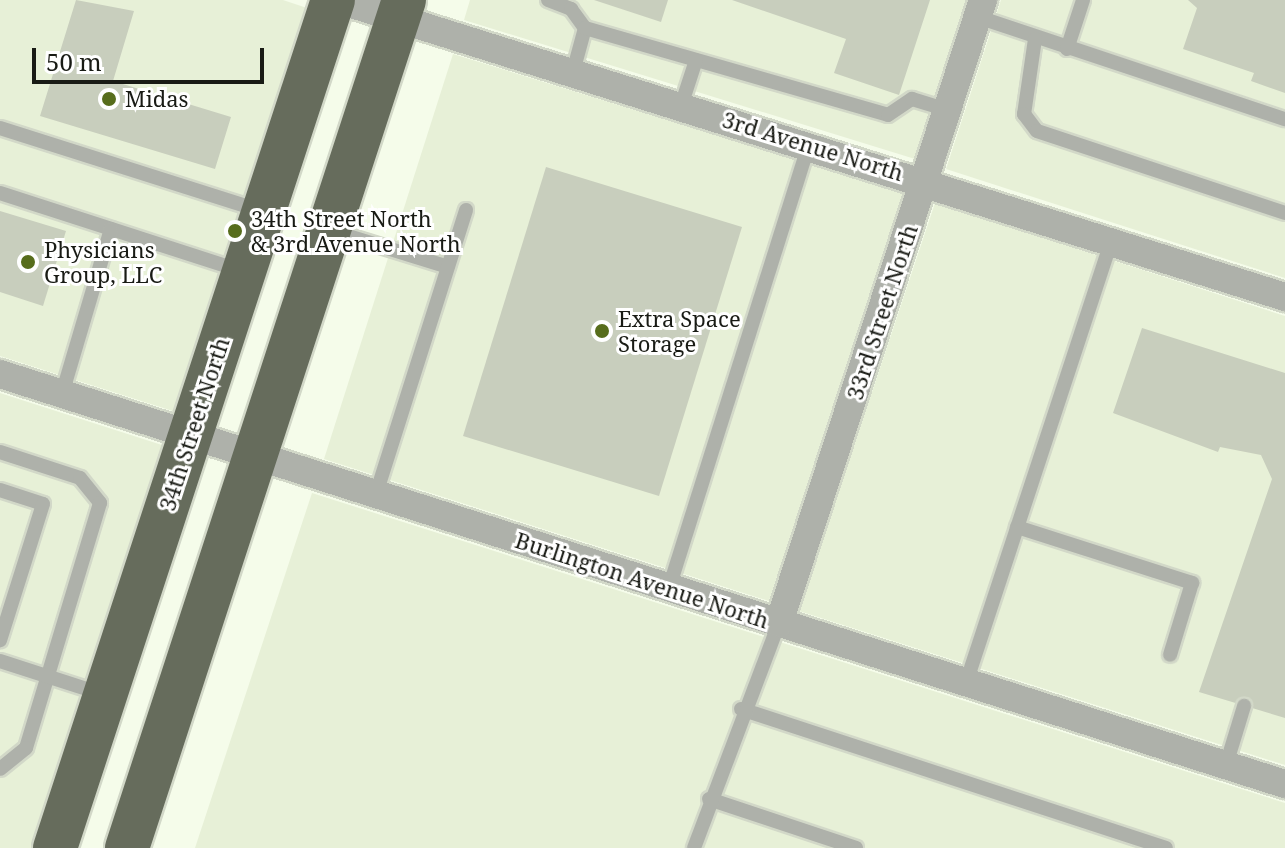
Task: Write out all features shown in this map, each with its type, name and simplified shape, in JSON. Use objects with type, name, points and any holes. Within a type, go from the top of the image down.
[{"type":"highway","name":"34th Street North","points":[[55,848],[336,0]]},
{"type":"highway","points":[[127,848],[401,9]]},
{"type":"highway","points":[[77,848],[87,750]]},
{"type":"street","name":"3rd Avenue North","points":[[336,0],[401,9],[573,72],[1285,297]]},
{"type":"street","name":"33rd Street North","points":[[779,623],[981,8]]},
{"type":"street","name":"Burlington Avenue North","points":[[0,374],[1285,784]]},
{"type":"lane","points":[[548,0],[571,9],[585,28],[888,115],[912,99],[948,110]]},
{"type":"lane","points":[[1067,49],[1083,0]]},
{"type":"lane","points":[[981,8],[1035,39],[1285,119]]},
{"type":"lane","points":[[573,72],[585,28]]},
{"type":"lane","points":[[1035,39],[1024,114],[1037,131],[1285,213]]},
{"type":"lane","points":[[681,106],[696,60]]},
{"type":"lane","points":[[0,128],[264,211]]},
{"type":"lane","points":[[669,588],[809,145]]},
{"type":"lane","points":[[0,193],[244,271]]},
{"type":"lane","points":[[376,494],[466,210]]},
{"type":"lane","points":[[62,394],[111,229]]},
{"type":"lane","points":[[328,230],[448,267]]},
{"type":"lane","points":[[966,683],[1111,241]]},
{"type":"lane","points":[[0,452],[80,478],[100,503],[26,748],[0,769]]},
{"type":"lane","points":[[0,490],[43,504],[0,640]]},
{"type":"lane","points":[[1017,527],[1192,583],[1170,655]]},
{"type":"lane","points":[[694,848],[741,709],[779,623]]},
{"type":"lane","points":[[0,661],[105,694]]},
{"type":"lane","points":[[1226,765],[1244,706]]},
{"type":"lane","points":[[741,709],[1166,848]]},
{"type":"lane","points":[[709,799],[856,848]]},
{"type":"shaded area","points":[[0,0],[283,0],[307,8],[176,412],[0,356]]},
{"type":"shaded area","points":[[470,0],[967,0],[915,159],[464,20]]},
{"type":"shaded area","points":[[1001,0],[1285,0],[1285,278],[946,169]]},
{"type":"shaded area","points":[[453,54],[904,193],[769,601],[324,459]]},
{"type":"shaded area","points":[[935,203],[1285,316],[1285,765],[799,611]]},
{"type":"shaded area","points":[[0,393],[165,446],[36,848],[0,848]]},
{"type":"shaded area","points":[[312,493],[1285,803],[1285,848],[195,848]]},
{"type":"building","name":"Midas","points":[[76,0],[134,11],[113,81],[231,117],[215,169],[40,116]]},
{"type":"building","points":[[594,0],[668,0],[661,22]]},
{"type":"building","points":[[732,0],[930,0],[899,95],[834,73],[846,39]]},
{"type":"building","points":[[1188,0],[1285,0],[1285,93],[1251,81],[1254,73],[1183,49],[1197,8]]},
{"type":"building","name":"Extra Space Storage","points":[[546,167],[742,227],[659,496],[463,436]]},
{"type":"building","name":"Physicians Group, LLC","points":[[0,211],[66,231],[43,306],[0,292]]},
{"type":"building","points":[[1142,328],[1285,373],[1285,718],[1199,692],[1272,479],[1261,455],[1220,447],[1218,452],[1113,413]]},
{"type":"place","name":"Midas","points":[[109,99]]},
{"type":"place","name":"34th Street North & 3rd Avenue North","points":[[235,231]]},
{"type":"place","name":"Physicians Group, LLC","points":[[28,262]]},
{"type":"place","name":"Extra Space Storage","points":[[602,331]]}]
